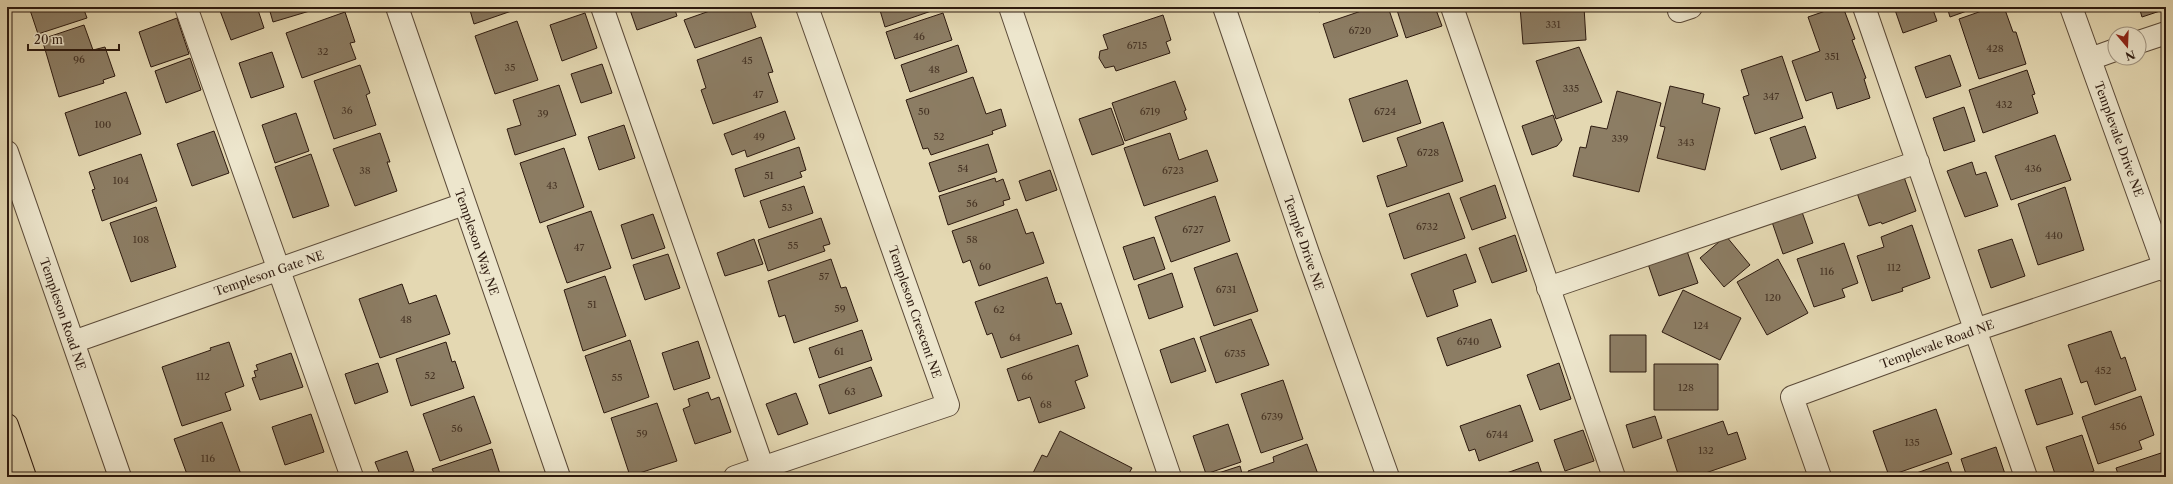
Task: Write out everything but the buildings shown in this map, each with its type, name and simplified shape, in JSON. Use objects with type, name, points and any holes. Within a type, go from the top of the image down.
[{"type":"main road","points":[[7,425],[25,477]]},
{"type":"street","points":[[186,7],[352,477]]},
{"type":"street","name":"Templeson Way NE","points":[[397,7],[559,477]]},
{"type":"street","points":[[602,7],[764,472]]},
{"type":"street","name":"Templeson Crescent NE","points":[[735,477],[764,472],[948,405],[807,7]]},
{"type":"street","points":[[1010,7],[1170,477]]},
{"type":"street","name":"Temple Drive NE","points":[[1224,7],[1308,253],[1388,477]]},
{"type":"street","points":[[1452,7],[1614,477]]},
{"type":"street","points":[[1864,7],[2026,477]]},
{"type":"street","name":"Templevale Drive NE","points":[[2071,7],[2166,268]]},
{"type":"street","points":[[2147,39],[2166,33]]},
{"type":"street","points":[[2090,59],[2107,53]]},
{"type":"street","name":"Templeson Road NE","points":[[7,152],[120,477]]},
{"type":"street","points":[[1548,288],[1918,162]]},
{"type":"street","name":"Templeson Gate NE","points":[[73,342],[464,204]]},
{"type":"street","name":"Templevale Road NE","points":[[1820,477],[1792,397],[1975,330],[2166,268]]}]
